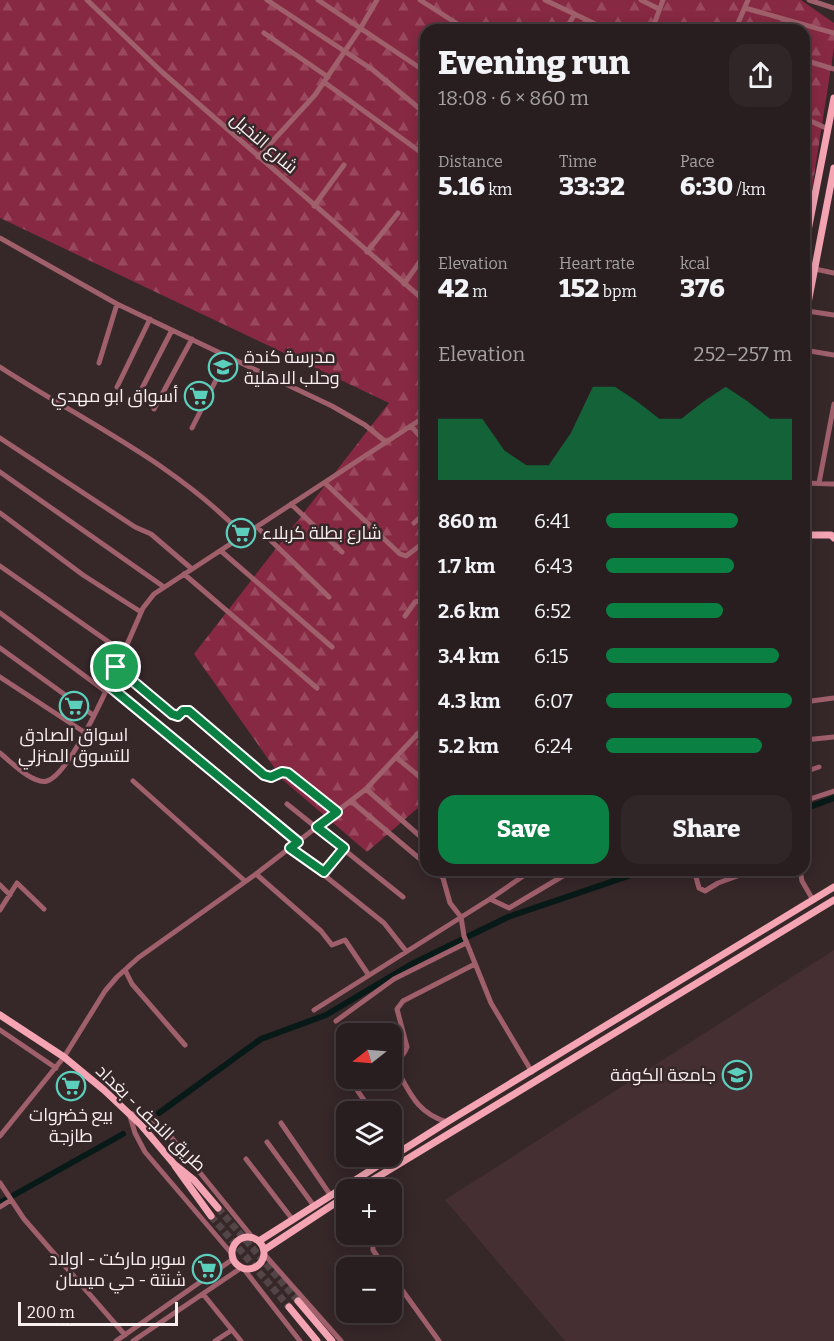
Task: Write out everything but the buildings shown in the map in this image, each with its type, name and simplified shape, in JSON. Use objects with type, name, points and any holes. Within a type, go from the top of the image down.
[{"type":"main road","points":[[810,220],[834,98]]},
{"type":"main road","points":[[810,295],[833,184],[834,168]]},
{"type":"main road","points":[[810,535],[833,535]]},
{"type":"main road","points":[[402,1151],[834,887]]},
{"type":"main road","points":[[373,1179],[834,900]]},
{"type":"main road","name":"طريق النجف - بغداد","points":[[0,1015],[64,1057],[129,1113],[174,1164],[194,1180],[218,1208]]},
{"type":"main road","points":[[174,1164],[211,1216]]},
{"type":"main road","points":[[336,1203],[264,1252],[256,1267],[242,1268],[233,1257],[233,1247],[240,1239],[256,1240],[293,1220],[377,1167]]},
{"type":"main road","points":[[256,1240],[264,1252]]},
{"type":"main road","points":[[298,1301],[332,1341]]},
{"type":"main road","points":[[289,1307],[317,1341]]},
{"type":"street","name":"شارع النخيل","points":[[87,0],[162,72],[420,296]]},
{"type":"street","points":[[267,0],[345,51],[420,109]]},
{"type":"street","points":[[318,0],[420,68]]},
{"type":"street","points":[[258,157],[326,79],[360,29],[376,0]]},
{"type":"street","points":[[420,0],[458,24]]},
{"type":"street","points":[[545,0],[596,24]]},
{"type":"street","points":[[641,0],[659,9]]},
{"type":"street","points":[[654,24],[663,0]]},
{"type":"street","points":[[738,24],[748,0]]},
{"type":"street","points":[[809,0],[834,8]]},
{"type":"street","points":[[746,8],[802,24]]},
{"type":"street","points":[[569,24],[575,14]]},
{"type":"street","points":[[810,26],[834,33]]},
{"type":"street","points":[[264,33],[420,151]]},
{"type":"street","points":[[810,62],[834,69]]},
{"type":"street","points":[[810,121],[828,129]]},
{"type":"street","points":[[314,206],[344,165]]},
{"type":"street","points":[[367,252],[398,213]]},
{"type":"street","points":[[0,238],[117,304],[332,406],[365,425],[386,442]]},
{"type":"street","points":[[404,284],[420,261]]},
{"type":"street","points":[[815,269],[834,273]]},
{"type":"street","points":[[99,363],[117,304]]},
{"type":"street","points":[[810,311],[834,315]]},
{"type":"street","points":[[117,387],[150,319]]},
{"type":"street","points":[[136,398],[172,330]]},
{"type":"street","points":[[154,409],[192,339]]},
{"type":"street","points":[[810,351],[834,355]]},
{"type":"street","points":[[192,428],[228,357]]},
{"type":"street","points":[[0,367],[170,472],[213,506],[244,536]]},
{"type":"street","points":[[819,483],[834,404]]},
{"type":"street","points":[[0,753],[32,777],[40,781],[48,781],[61,770],[84,732],[141,612],[154,594],[420,420]]},
{"type":"street","points":[[411,426],[420,436]]},
{"type":"street","points":[[0,438],[135,527],[151,534],[192,569]]},
{"type":"street","points":[[0,472],[164,587]]},
{"type":"street","points":[[324,483],[400,554],[406,556],[420,546]]},
{"type":"street","points":[[810,483],[834,484]]},
{"type":"street","points":[[291,504],[342,552]]},
{"type":"street","points":[[0,513],[83,575],[141,612]]},
{"type":"street","points":[[414,523],[420,518]]},
{"type":"street","points":[[257,527],[329,597]]},
{"type":"street","points":[[221,551],[332,647]]},
{"type":"street","points":[[0,566],[123,652]]},
{"type":"street","points":[[184,574],[317,688]]},
{"type":"street","points":[[405,616],[416,602],[420,601]]},
{"type":"street","points":[[0,613],[106,688],[298,842]]},
{"type":"street","points":[[0,648],[93,715]]},
{"type":"street","points":[[116,667],[172,714],[178,716],[183,711],[189,711],[264,775],[271,777],[282,772],[288,773],[337,812]]},
{"type":"street","points":[[0,677],[84,732]]},
{"type":"street","points":[[810,701],[834,698]]},
{"type":"street","points":[[1,1132],[56,1068],[105,991],[124,970],[256,874],[366,789],[398,758],[420,731]]},
{"type":"street","points":[[810,739],[834,737]]},
{"type":"street","points":[[398,758],[420,777]]},
{"type":"street","points":[[810,770],[819,767]]},
{"type":"street","points":[[133,781],[245,881]]},
{"type":"street","points":[[366,789],[420,835]]},
{"type":"street","points":[[810,799],[834,791]]},
{"type":"street","points":[[351,801],[420,859]]},
{"type":"street","points":[[287,804],[403,897]]},
{"type":"street","points":[[290,848],[324,872],[391,928],[406,951]]},
{"type":"street","points":[[324,872],[344,848]]},
{"type":"street","points":[[256,874],[321,931],[332,945],[345,940],[368,974]]},
{"type":"street","points":[[441,876],[450,903],[461,918],[466,943],[491,1003],[532,1072]]},
{"type":"street","points":[[314,1010],[523,876]]},
{"type":"street","points":[[696,876],[699,888],[705,891],[737,876]]},
{"type":"street","points":[[802,876],[813,900]]},
{"type":"street","points":[[490,899],[510,908],[564,877]]},
{"type":"street","points":[[0,910],[18,883],[44,909]]},
{"type":"street","points":[[0,885],[10,895]]},
{"type":"street","points":[[336,1021],[394,979],[466,943]]},
{"type":"street","points":[[401,1023],[397,1009],[403,1001],[475,964]]},
{"type":"street","points":[[124,970],[132,984],[185,1045]]},
{"type":"street","points":[[402,1028],[407,1047],[402,1056]]},
{"type":"street","points":[[0,1030],[56,1068]]},
{"type":"street","points":[[402,1080],[420,1109],[430,1117],[447,1122]]},
{"type":"street","points":[[129,1113],[150,1119],[167,1132],[256,1240]]},
{"type":"street","points":[[116,1341],[233,1257],[145,1152],[135,1133],[129,1113]]},
{"type":"street","points":[[430,1117],[430,1133]]},
{"type":"street","points":[[281,1123],[331,1196]]},
{"type":"street","points":[[267,1142],[314,1206]]},
{"type":"street","points":[[246,1159],[293,1220]]},
{"type":"street","points":[[0,1183],[11,1200],[125,1335]]},
{"type":"street","points":[[0,1207],[11,1200]]},
{"type":"street","points":[[264,1252],[341,1341]]},
{"type":"street","points":[[133,1341],[242,1268],[300,1341]]},
{"type":"street","points":[[402,1290],[439,1341]]},
{"type":"street","points":[[203,1294],[241,1341]]},
{"type":"street","points":[[215,1341],[232,1330]]},
{"type":"shaded area","name":"جامعة الكوفة","points":[[834,950],[834,1341],[565,1341],[445,1200]]},
{"type":"green space","points":[[0,0],[801,0],[834,23],[834,48],[810,202],[810,24],[420,24],[420,806],[367,852],[283,780],[194,654],[389,403],[0,218]]},
{"type":"waterway","points":[[810,807],[834,798]]},
{"type":"waterway","points":[[469,936],[508,917],[628,876]]},
{"type":"waterway","points":[[159,1113],[261,1039],[326,1015],[410,965],[461,940]]},
{"type":"waterway","points":[[14,1195],[123,1134]]},
{"type":"waterway","points":[[0,1203],[5,1200]]},
{"type":"tunnel","points":[[218,1208],[298,1301]]},
{"type":"tunnel","points":[[211,1216],[289,1307]]},
{"type":"place","name":"مدرسة كندة وحلب الاهلية","points":[[223,367]]},
{"type":"place","name":"أسواق ابو مهدي","points":[[199,396]]},
{"type":"place","name":"شارع بطلة كربلاء","points":[[241,533]]},
{"type":"place","name":"اسواق الصادق للتسوق المنزلي","points":[[74,706]]},
{"type":"place","name":"جامعة الكوفة","points":[[737,1075]]},
{"type":"place","name":"بيع خضروات طازجة","points":[[71,1086]]},
{"type":"place","name":"سوبر ماركت - اولاد شنتة - حي ميسان","points":[[207,1269]]},
{"type":"route","points":[[116,667],[172,714],[178,716],[185,710],[189,711],[267,777],[282,772],[288,773],[337,812],[317,827],[344,848],[324,872],[290,848],[298,842],[108,685],[116,667]]}]
